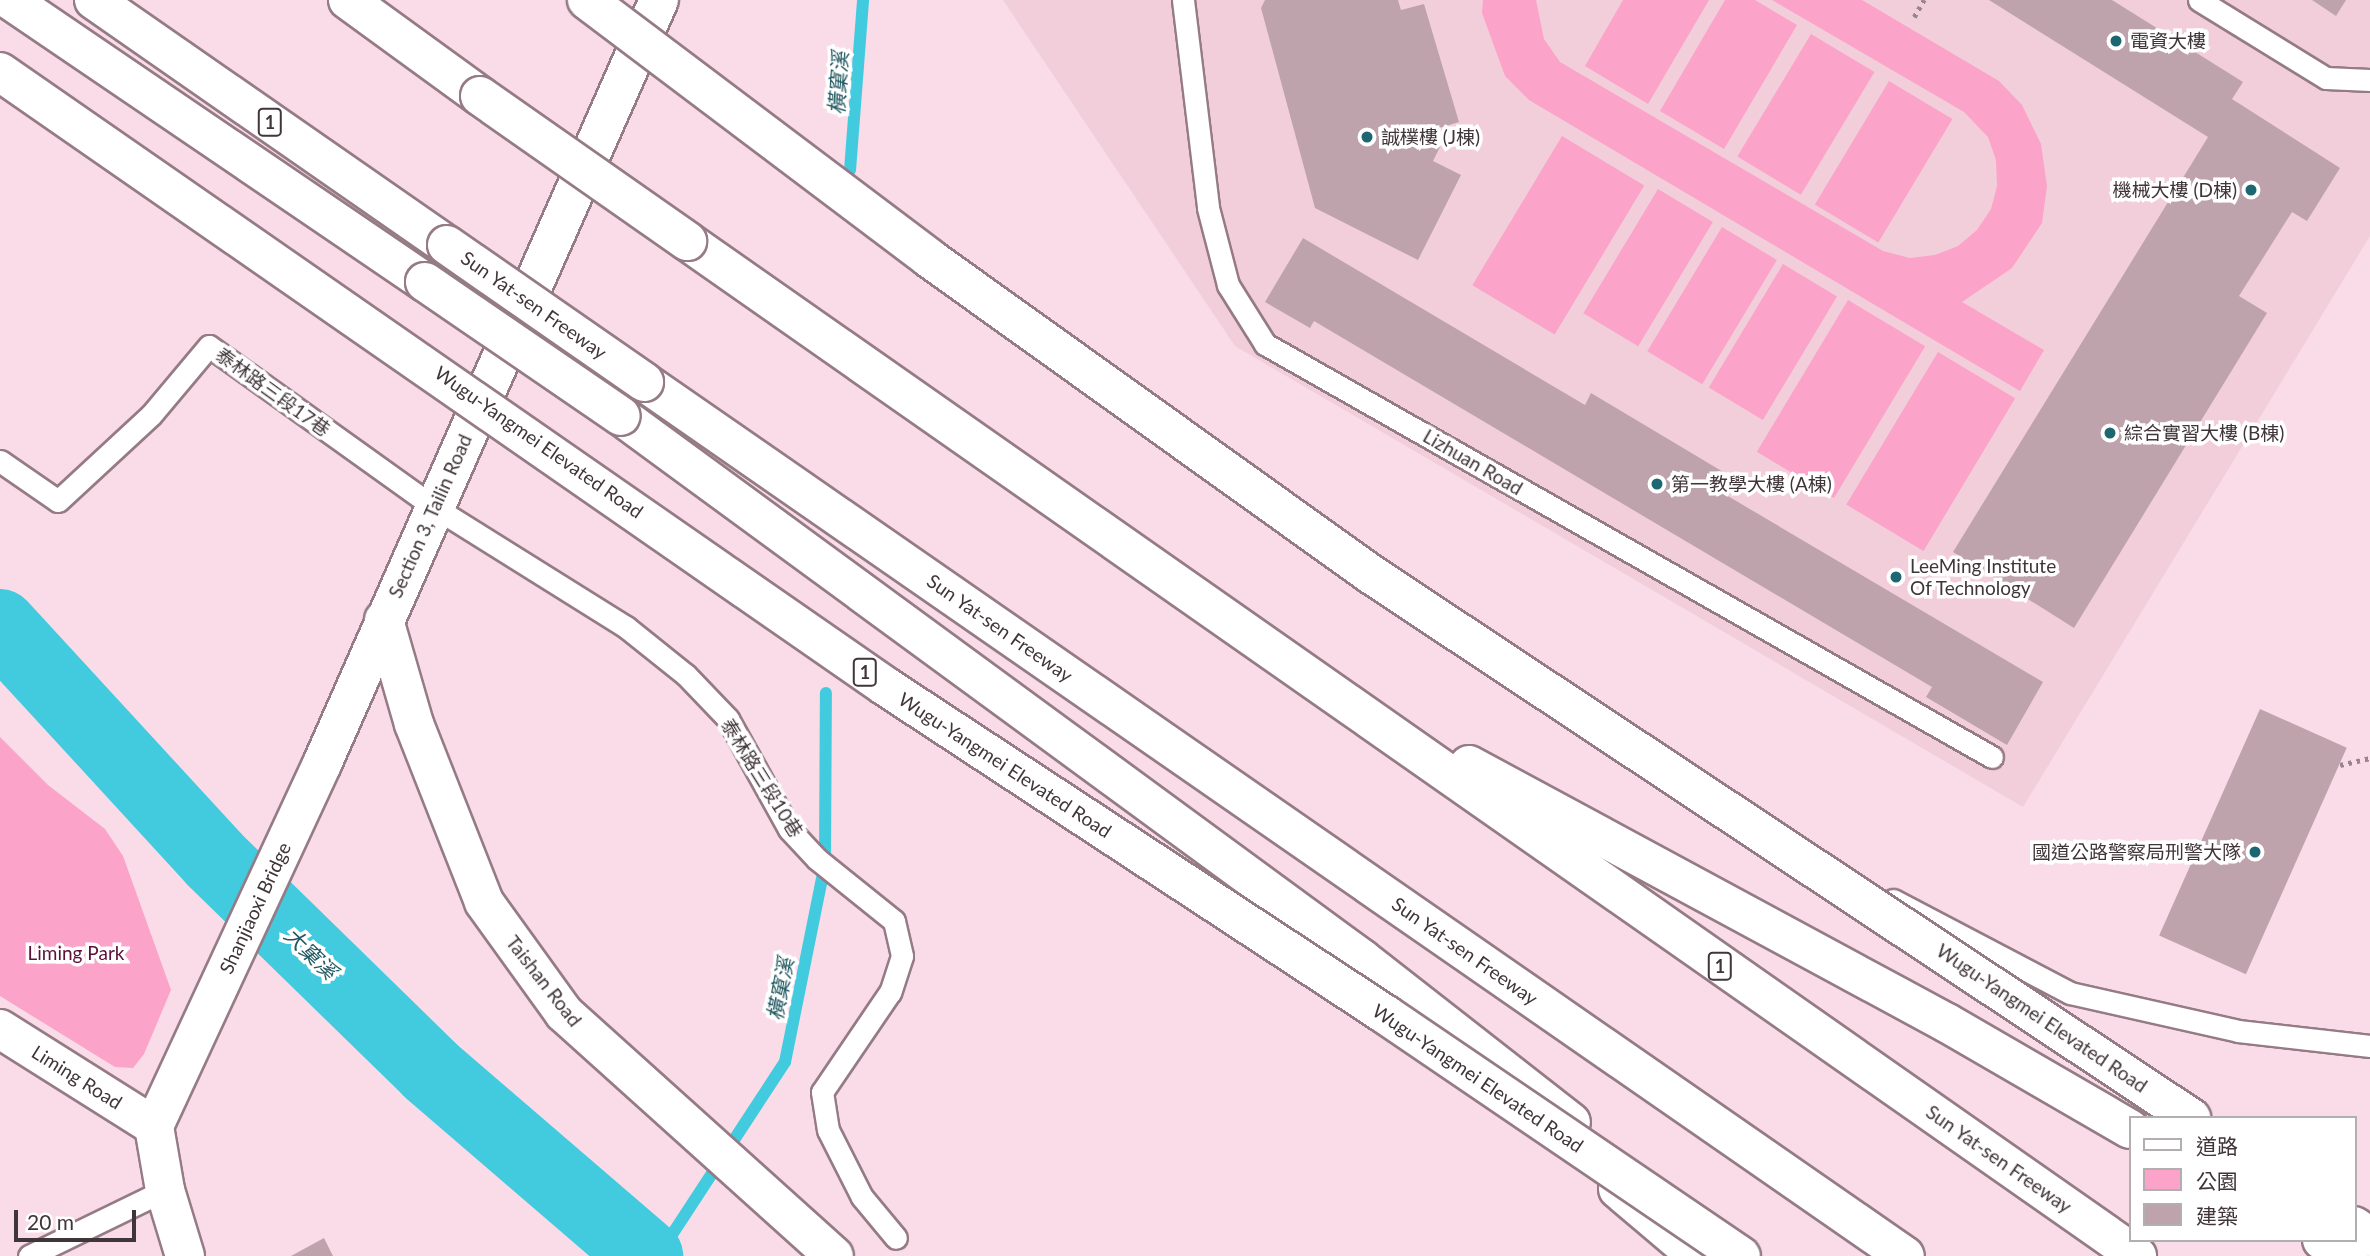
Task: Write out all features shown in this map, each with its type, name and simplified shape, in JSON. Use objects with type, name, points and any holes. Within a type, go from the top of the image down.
[{"type":"main road","points":[[10,0],[621,416],[953,656],[1373,968],[1740,1256]]},
{"type":"main road","name":"Sun Yat-sen Freeway","points":[[94,0],[1905,1256]]},
{"type":"main road","name":"Sun Yat-sen Freeway","points":[[348,0],[480,96],[1304,676],[2137,1256]]},
{"type":"main road","name":"Wugu-Yangmei Elevated Road","points":[[587,0],[929,258],[1372,575],[2189,1116]]},
{"type":"main road","name":"Section 3, Tailin Road","points":[[322,764],[652,16]]},
{"type":"main road","name":"Wugu-Yangmei Elevated Road","points":[[0,72],[885,686],[1374,1007],[1740,1256]]},
{"type":"main road","name":"Taishan Road","points":[[384,620],[414,724],[484,902],[564,1013],[834,1256]]},
{"type":"main road","points":[[953,656],[1411,1015],[1697,1256]]},
{"type":"main road","points":[[1304,676],[1947,1023],[2128,1128]]},
{"type":"main road","name":"Shanjiaoxi Bridge","points":[[154,1126],[322,764]]},
{"type":"main road","name":"Liming Road","points":[[0,1029],[154,1126]]},
{"type":"main road","points":[[154,1126],[165,1190],[185,1256]]},
{"type":"main road","points":[[2326,1242],[2350,1256]]},
{"type":"lane","name":"Lizhuan Road","points":[[1183,0],[1208,208],[1228,285],[1265,344],[1992,757]]},
{"type":"lane","points":[[2199,0],[2326,78],[2370,80]]},
{"type":"lane","points":[[652,16],[945,257],[1392,578],[1839,870],[2070,993],[2238,1031],[2370,1046]]},
{"type":"lane","name":"泰林路三段17巷","points":[[0,461],[58,501],[152,415],[209,346],[434,507]]},
{"type":"lane","name":"泰林路三段10巷","points":[[434,507],[626,627],[686,675],[728,719],[789,829],[817,859],[894,921],[902,956],[890,992],[822,1092],[828,1130],[862,1197],[896,1238]]},
{"type":"lane","points":[[29,1256],[165,1190]]},
{"type":"path","points":[[1914,17],[1924,0]]},
{"type":"path","points":[[2340,765],[2370,758]]},
{"type":"shaded area","name":"LeeMing Institute Of Technology","points":[[1003,0],[2370,0],[2370,236],[2023,807],[1235,346]]},
{"type":"green space","points":[[1483,0],[1536,0],[1544,39],[1560,62],[1883,251],[1910,258],[1935,255],[1958,246],[1977,230],[1991,209],[1997,186],[1996,160],[1988,137],[1964,112],[1772,0],[1862,0],[1999,81],[2022,105],[2041,144],[2047,186],[2042,223],[2012,268],[1962,302],[2044,350],[2020,391],[1529,100],[1505,76],[1482,13]]},
{"type":"green space","points":[[1623,0],[1709,0],[1648,104],[1585,66]]},
{"type":"green space","points":[[1725,0],[1755,0],[1797,25],[1724,149],[1660,111]]},
{"type":"green space","points":[[1811,34],[1874,72],[1801,195],[1737,157]]},
{"type":"green space","points":[[1889,81],[1952,119],[1878,243],[1815,204]]},
{"type":"green space","points":[[1562,136],[1644,185],[1555,335],[1472,285]]},
{"type":"green space","points":[[1658,189],[1713,222],[1638,346],[1583,313]]},
{"type":"green space","points":[[1722,227],[1777,260],[1702,384],[1647,351]]},
{"type":"green space","points":[[1783,264],[1837,296],[1763,420],[1709,387]]},
{"type":"green space","points":[[1848,300],[1925,346],[1834,498],[1757,452]]},
{"type":"green space","points":[[1938,352],[2015,398],[1923,551],[1846,505]]},
{"type":"green space","name":"Liming Park","points":[[0,737],[48,785],[105,829],[123,856],[171,990],[144,1054],[133,1068],[115,1067],[0,996]]},
{"type":"building","name":"誠樸樓 (J棟)","points":[[1265,0],[1398,0],[1401,10],[1424,4],[1459,122],[1436,129],[1441,145],[1433,161],[1461,175],[1418,260],[1315,208],[1261,8]]},
{"type":"building","name":"綜合實習大樓 (B棟)","points":[[1989,0],[2112,0],[2243,82],[2232,99],[2340,168],[2307,221],[2292,212],[2239,296],[2267,313],[2074,628],[1953,552],[2208,137]]},
{"type":"building","points":[[2312,0],[2346,0],[2336,16]]},
{"type":"building","name":"第一教學大樓 (A棟)","points":[[1303,238],[1585,405],[1591,393],[1730,476],[1721,492],[2043,682],[2007,745],[1926,697],[1932,687],[1314,321],[1310,328],[1265,302]]},
{"type":"building","name":"國道公路警察局刑警大隊","points":[[2260,709],[2347,748],[2246,974],[2159,936]]},
{"type":"building","points":[[324,1238],[333,1256],[291,1256]]},
{"type":"waterway","name":"橫窠溪","points":[[850,170],[863,0]]},
{"type":"waterway","name":"大窠溪","points":[[0,626],[214,859],[431,1071],[646,1256]]},
{"type":"waterway","name":"橫窠溪","points":[[658,1256],[785,1062],[825,863],[826,693]]},
{"type":"place","name":"電資大樓","points":[[2116,41]]},
{"type":"place","name":"誠樸樓 (J棟)","points":[[1367,137]]},
{"type":"place","name":"機械大樓 (D棟)","points":[[2251,190]]},
{"type":"place","name":"綜合實習大樓 (B棟)","points":[[2110,433]]},
{"type":"place","name":"第一教學大樓 (A棟)","points":[[1657,484]]},
{"type":"place","name":"LeeMing Institute Of Technology","points":[[1896,577]]},
{"type":"place","name":"國道公路警察局刑警大隊","points":[[2255,852]]}]
